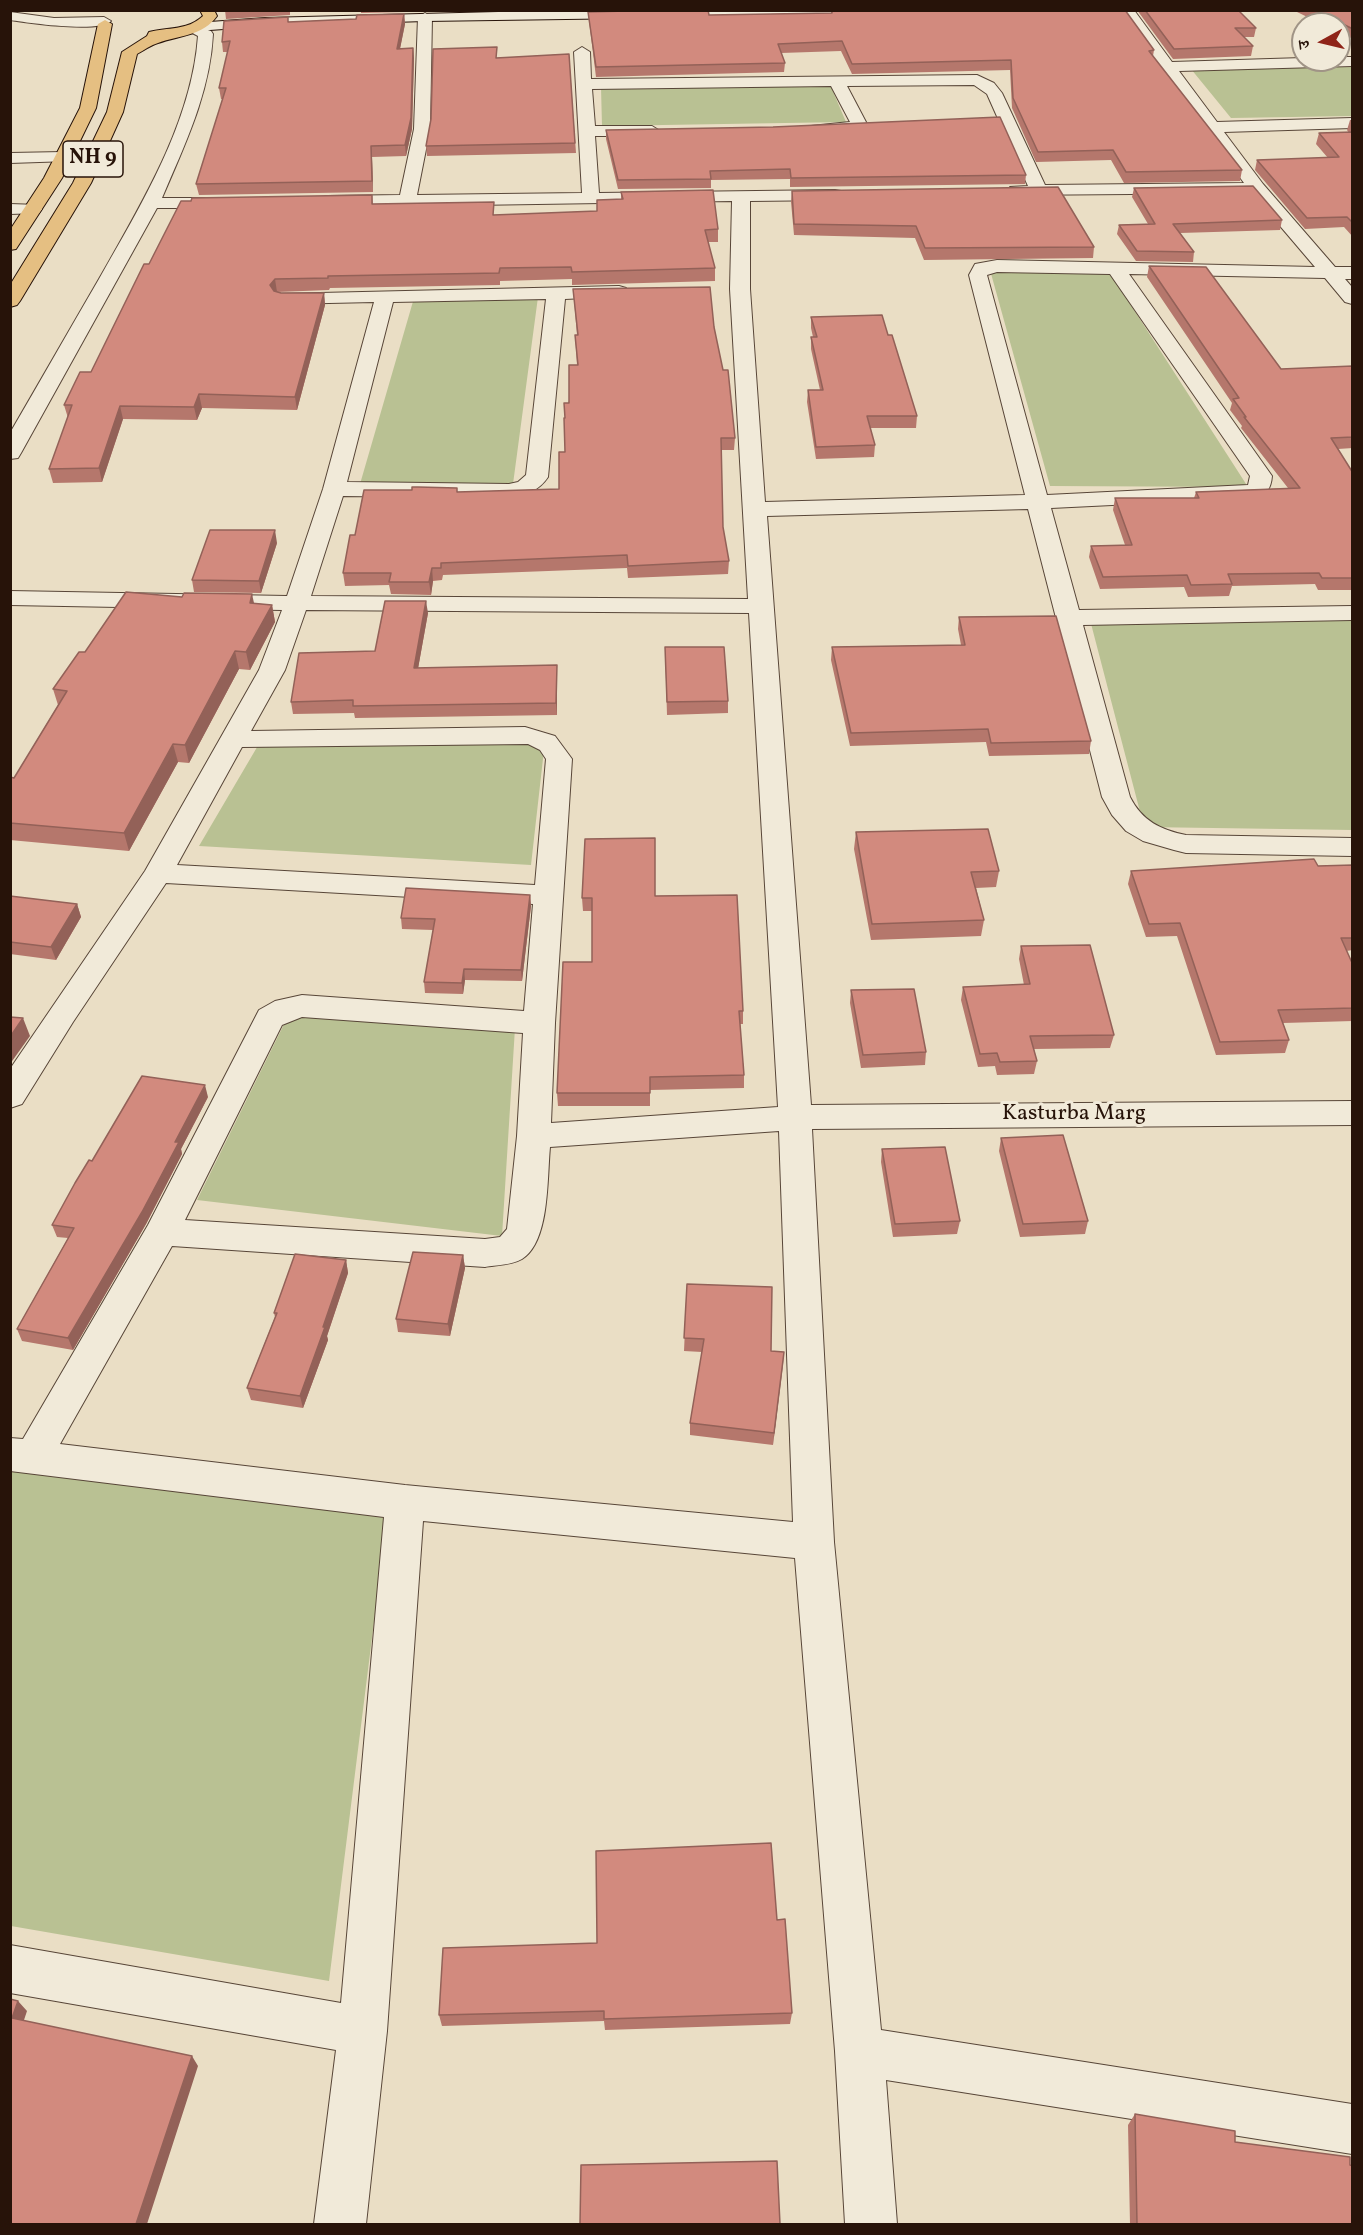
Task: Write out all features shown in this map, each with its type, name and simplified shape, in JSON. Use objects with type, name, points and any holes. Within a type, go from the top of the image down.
[{"type":"highway","points":[[10,245],[63,157],[88,108],[95,44],[112,21],[188,30],[206,22],[210,16],[207,10]]},
{"type":"highway","name":"NH 9","points":[[10,301],[82,183],[115,112],[130,52],[151,40],[188,30]]},
{"type":"street","points":[[221,10],[251,14],[493,10]]},
{"type":"street","points":[[188,30],[265,22],[425,17],[918,10]]},
{"type":"street","points":[[1126,10],[1257,188],[1353,298]]},
{"type":"street","points":[[10,16],[54,22],[112,21]]},
{"type":"street","points":[[407,201],[422,129],[425,17]]},
{"type":"street","points":[[10,453],[151,204],[193,106],[204,64],[206,34],[188,30]]},
{"type":"street","points":[[582,52],[591,197]]},
{"type":"street","points":[[1168,67],[1353,61]]},
{"type":"street","points":[[584,84],[965,79],[977,81],[988,86],[994,93],[1039,191]]},
{"type":"street","points":[[802,129],[848,128],[859,124],[837,81]]},
{"type":"street","points":[[1212,127],[1353,123]]},
{"type":"street","points":[[588,131],[672,130]]},
{"type":"street","points":[[10,158],[63,157]]},
{"type":"street","points":[[1003,191],[1257,188]]},
{"type":"street","points":[[314,202],[851,195]]},
{"type":"street","points":[[741,197],[728,289],[754,509],[795,1117],[814,1542],[859,2050],[871,2224]]},
{"type":"street","points":[[151,204],[244,202]]},
{"type":"street","points":[[10,209],[33,209]]},
{"type":"street","points":[[1353,273],[997,266],[982,268],[978,275],[1036,502],[1070,618],[1116,797],[1124,814],[1139,830],[1166,840],[1186,844],[1353,847]]},
{"type":"street","points":[[754,509],[1036,502],[1238,494],[1255,491],[1260,485],[1260,476],[1115,268]]},
{"type":"street","points":[[284,298],[636,291]]},
{"type":"street","points":[[334,489],[509,491],[526,487],[537,477],[556,293]]},
{"type":"street","points":[[10,1096],[62,1014],[158,873],[272,670],[297,603],[334,489],[385,297]]},
{"type":"street","points":[[10,598],[297,603],[761,606]]},
{"type":"street","points":[[1070,618],[1353,613]]},
{"type":"street","points":[[162,1232],[485,1253],[510,1249],[524,1234],[534,1136],[539,1023],[560,759],[553,746],[541,738],[525,735],[235,739]]},
{"type":"street","points":[[158,873],[548,895]]},
{"type":"street","points":[[539,1023],[302,1006],[286,1010],[270,1018],[162,1232],[21,1456],[405,1502],[814,1542]]},
{"type":"street","name":"Kasturba Marg","points":[[534,1136],[752,1122],[795,1117],[1353,1113]]},
{"type":"street","points":[[340,2224],[363,2031],[405,1502]]},
{"type":"street","points":[[10,1969],[363,2031]]},
{"type":"street","points":[[859,2050],[1353,2130]]},
{"type":"green space","points":[[1351,64],[1352,116],[1231,118],[1191,69],[1291,66],[1291,72],[1351,72]]},
{"type":"green space","points":[[829,82],[846,122],[602,126],[601,87]]},
{"type":"green space","points":[[1107,268],[1248,487],[1050,486],[990,270]]},
{"type":"green space","points":[[538,297],[513,484],[360,484],[414,298]]},
{"type":"green space","points":[[1352,614],[1352,830],[1144,827],[1089,616]]},
{"type":"green space","points":[[263,737],[545,741],[531,865],[199,846]]},
{"type":"green space","points":[[295,1002],[515,1028],[502,1236],[197,1200]]},
{"type":"green space","points":[[10,1466],[388,1510],[329,1981],[11,1926]]},
{"type":"building","points":[[708,10],[709,15],[832,13],[832,10],[1125,10],[1154,50],[1149,51],[1242,170],[1126,172],[1113,150],[1038,152],[1013,98],[1011,60],[852,64],[842,41],[778,44],[785,63],[596,67],[588,12]]},
{"type":"building","points":[[1145,10],[1238,10],[1256,28],[1235,28],[1253,46],[1174,49]]},
{"type":"building","points":[[1314,10],[1353,10],[1353,29],[1351,28],[1351,12]]},
{"type":"building","points":[[404,14],[397,49],[413,48],[411,118],[405,145],[371,146],[372,181],[196,184],[226,88],[219,88],[230,41],[222,42],[224,21],[288,17],[288,22],[356,19],[357,15]]},
{"type":"building","points":[[497,47],[496,58],[569,54],[575,143],[426,146],[431,119],[433,49]]},
{"type":"building","points":[[1000,117],[1026,175],[791,178],[790,169],[710,171],[711,179],[618,180],[606,130],[773,127]]},
{"type":"building","points":[[1353,132],[1353,223],[1347,217],[1307,218],[1257,160],[1339,157],[1319,133]]},
{"type":"building","points":[[1253,186],[1282,220],[1173,224],[1194,252],[1137,251],[1119,225],[1155,224],[1134,188]]},
{"type":"building","points":[[1058,187],[1094,247],[925,248],[916,226],[794,224],[792,191]]},
{"type":"building","points":[[713,190],[718,229],[705,230],[715,268],[572,272],[571,267],[500,268],[499,273],[275,279],[270,285],[274,291],[281,293],[324,293],[295,397],[199,394],[194,407],[120,406],[99,468],[49,469],[72,405],[64,405],[80,372],[91,372],[144,264],[149,264],[181,201],[191,201],[192,198],[372,195],[372,204],[494,202],[493,215],[597,211],[597,200],[623,199],[621,192]]},
{"type":"building","points":[[1149,266],[1206,267],[1281,369],[1353,366],[1353,437],[1331,438],[1353,473],[1353,578],[1322,578],[1319,573],[1228,574],[1232,584],[1191,585],[1187,575],[1103,577],[1091,546],[1132,545],[1115,498],[1199,498],[1196,492],[1300,488],[1244,417],[1246,417],[1233,399],[1239,398]]},
{"type":"building","points":[[710,287],[714,327],[723,370],[728,370],[735,438],[721,438],[723,527],[729,561],[628,566],[627,555],[441,563],[441,568],[432,568],[429,582],[389,582],[391,573],[343,573],[350,535],[355,535],[364,490],[412,490],[412,487],[457,488],[457,492],[559,489],[559,452],[565,452],[564,403],[569,403],[569,365],[578,365],[575,335],[578,335],[573,289]]},
{"type":"building","points":[[882,315],[888,335],[892,335],[917,416],[867,416],[875,445],[816,447],[808,390],[823,390],[811,337],[817,337],[811,317]]},
{"type":"building","points":[[210,530],[275,530],[259,581],[192,580]]},
{"type":"building","points":[[126,592],[182,597],[184,593],[252,594],[250,603],[272,605],[246,652],[235,651],[185,745],[173,744],[124,833],[10,823],[10,777],[14,778],[67,691],[53,689],[79,652],[85,652]]},
{"type":"building","points":[[385,601],[426,601],[414,668],[557,665],[556,703],[353,706],[353,700],[291,702],[299,653],[375,651]]},
{"type":"building","points":[[1056,616],[1091,741],[991,743],[988,729],[851,733],[832,647],[965,645],[959,617]]},
{"type":"building","points":[[665,647],[724,647],[728,701],[667,702]]},
{"type":"building","points":[[988,829],[999,871],[971,872],[984,920],[872,924],[856,832]]},
{"type":"building","points":[[655,838],[655,896],[737,895],[743,1011],[739,1011],[744,1075],[650,1077],[650,1093],[557,1093],[563,962],[592,962],[592,898],[582,898],[585,839]]},
{"type":"building","points":[[1314,859],[1318,866],[1353,865],[1353,938],[1341,938],[1353,965],[1353,1008],[1278,1010],[1289,1040],[1220,1042],[1180,923],[1149,924],[1131,871]]},
{"type":"building","points":[[406,888],[530,895],[521,970],[464,969],[462,983],[424,982],[435,919],[401,918]]},
{"type":"building","points":[[10,896],[77,904],[51,947],[10,942]]},
{"type":"building","points":[[1090,945],[1114,1035],[1030,1036],[1037,1061],[1000,1062],[997,1053],[980,1054],[963,987],[1030,984],[1021,946]]},
{"type":"building","points":[[914,989],[926,1052],[863,1055],[851,990]]},
{"type":"building","points":[[10,1017],[23,1018],[10,1037]]},
{"type":"building","points":[[142,1076],[205,1085],[175,1142],[179,1142],[142,1212],[68,1338],[17,1329],[74,1228],[52,1225],[75,1183],[89,1160],[92,1161]]},
{"type":"building","points":[[1063,1135],[1088,1221],[1023,1224],[1001,1138]]},
{"type":"building","points":[[945,1147],[960,1221],[895,1224],[882,1149]]},
{"type":"building","points":[[413,1252],[463,1255],[448,1324],[396,1319]]},
{"type":"building","points":[[295,1254],[346,1260],[323,1327],[325,1327],[300,1396],[247,1388],[277,1313],[274,1313]]},
{"type":"building","points":[[687,1284],[772,1287],[771,1351],[784,1352],[774,1433],[690,1423],[704,1339],[684,1338]]},
{"type":"building","points":[[771,1843],[777,1920],[785,1919],[792,2013],[604,2019],[604,2011],[439,2015],[443,1948],[597,1943],[596,1851]]},
{"type":"building","points":[[10,1999],[18,2001],[12,2018],[192,2056],[136,2224],[10,2224]]},
{"type":"building","points":[[1135,2114],[1235,2131],[1235,2142],[1350,2157],[1350,2165],[1353,2166],[1353,2224],[1137,2224]]},
{"type":"building","points":[[777,2161],[780,2224],[580,2224],[581,2165]]}]
